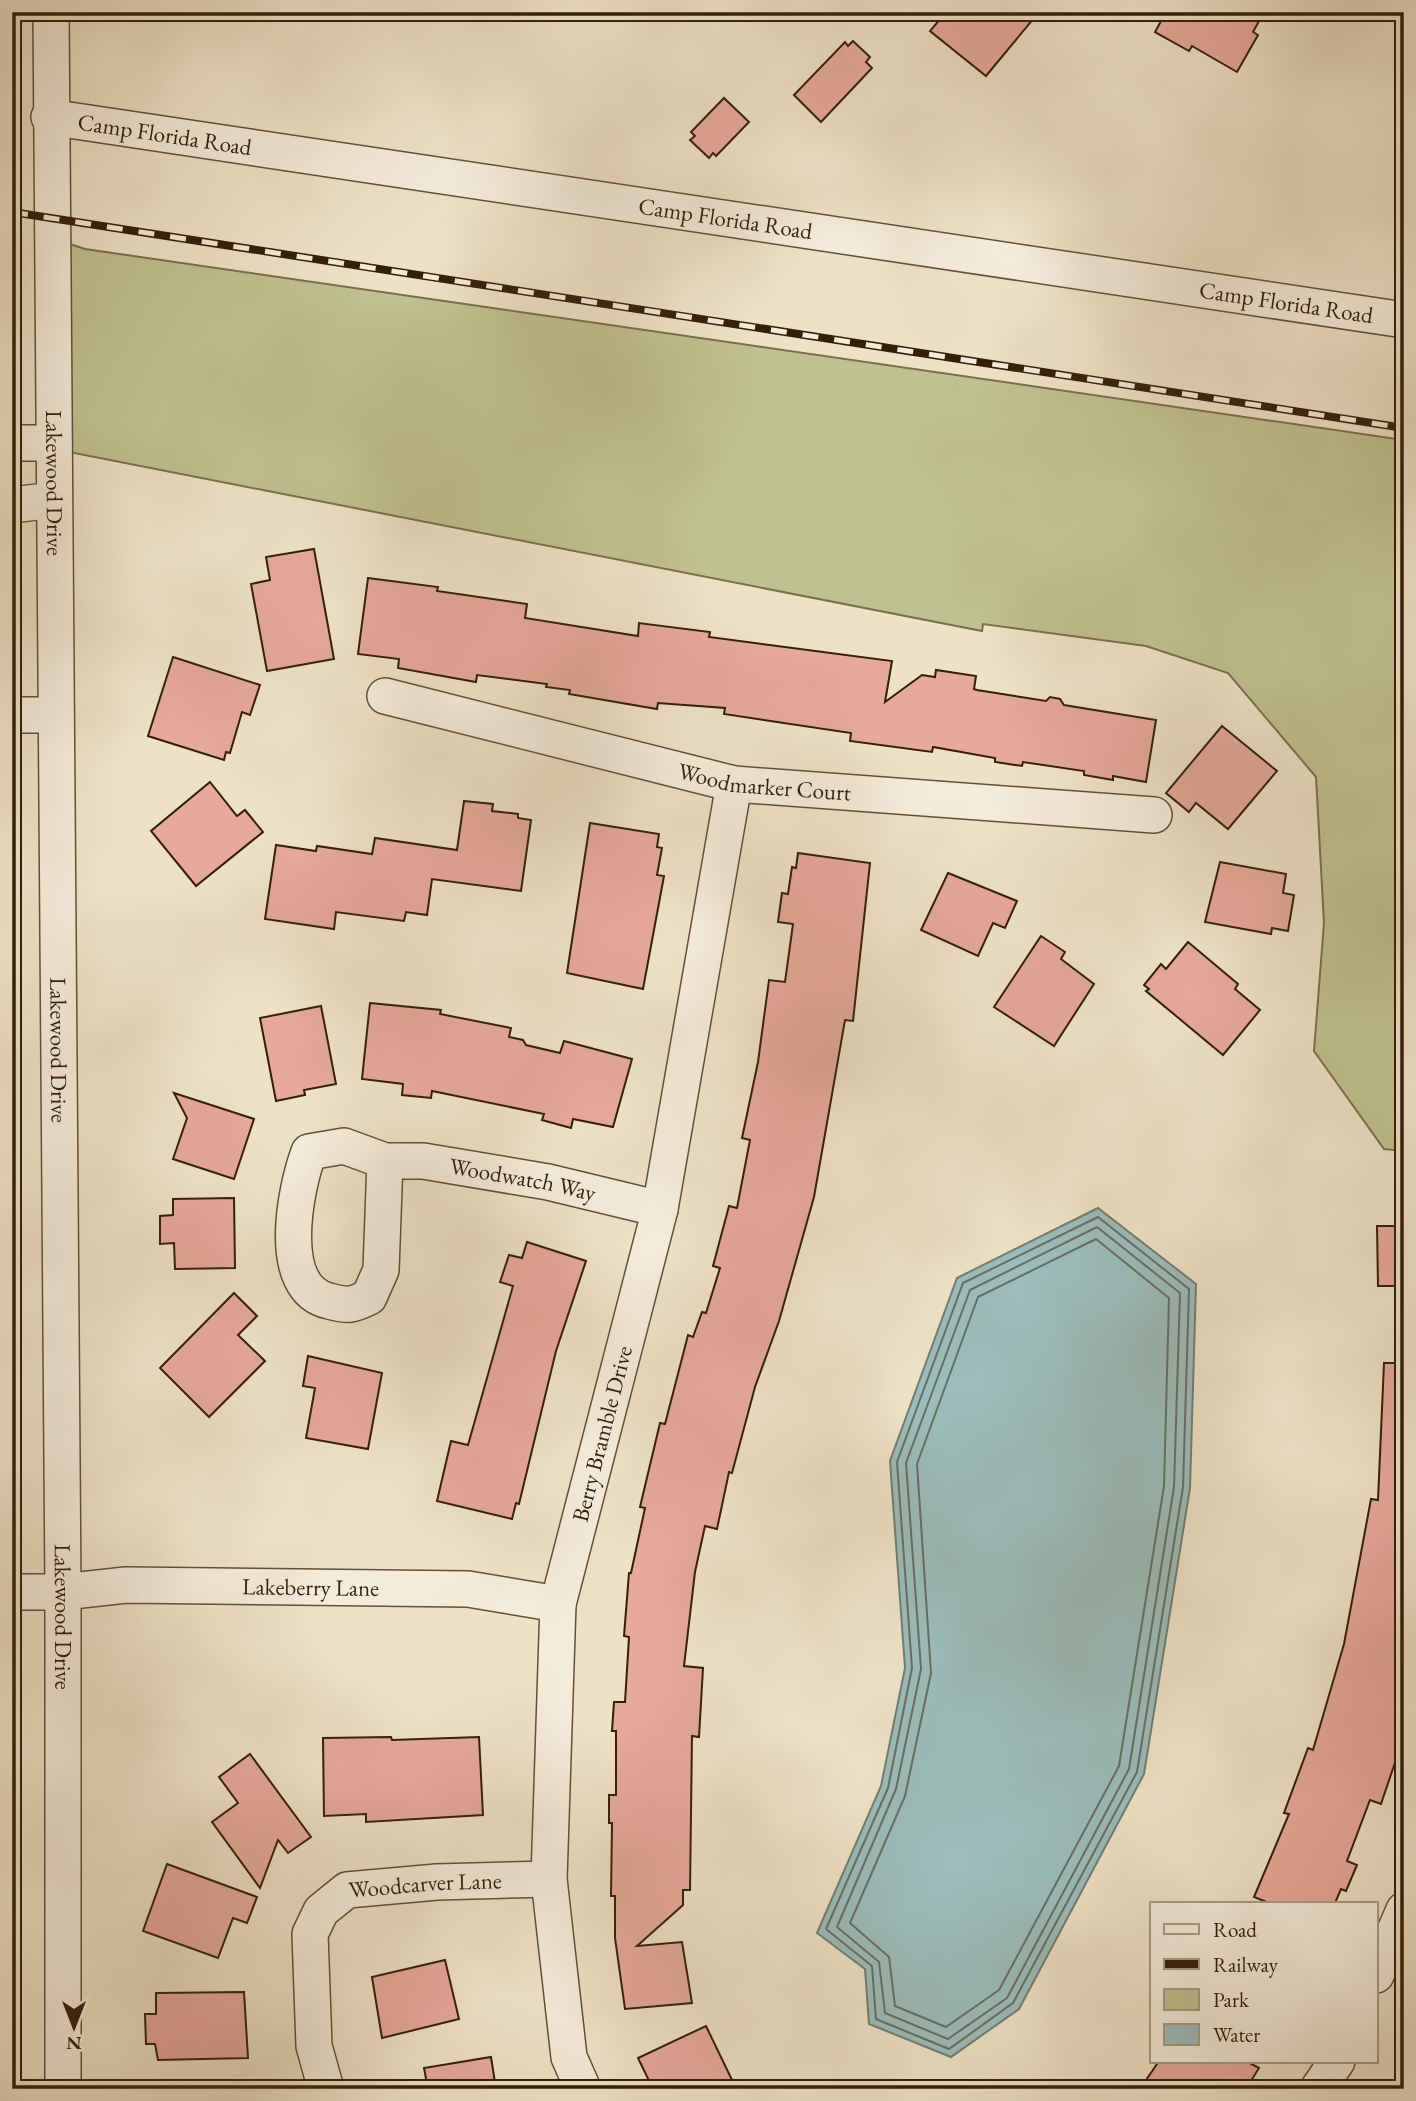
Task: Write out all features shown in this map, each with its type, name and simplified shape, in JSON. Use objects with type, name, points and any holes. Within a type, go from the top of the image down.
[{"type":"street","name":"Lakewood Drive","points":[[51,12],[49,117],[63,1592],[63,2089]]},
{"type":"street","name":"Camp Florida Road","points":[[49,117],[1404,320]]},
{"type":"street","points":[[12,443],[54,443]]},
{"type":"street","points":[[12,505],[54,499]]},
{"type":"street","name":"Woodmarker Court","points":[[384,696],[734,784],[1154,815]]},
{"type":"street","points":[[12,715],[56,715]]},
{"type":"street","name":"Berry Bramble Drive","points":[[583,2089],[569,2057],[549,1880],[558,1604],[660,1209],[734,784]]},
{"type":"street","name":"Woodwatch Way","points":[[385,1161],[424,1161],[548,1182],[660,1209]]},
{"type":"street","name":"Lakeberry Lane","points":[[12,1592],[63,1592],[126,1585],[468,1589],[558,1604]]},
{"type":"street","name":"Woodcarver Lane","points":[[326,2089],[314,2046],[310,1934],[321,1911],[347,1890],[437,1882],[549,1880]]},
{"type":"street","points":[[1378,1970],[1404,1910]]},
{"type":"street","points":[[1318,2089],[1336,2062]]},
{"type":"green space","points":[[67,243],[85,249],[1404,440],[1404,1151],[1384,1149],[1314,1051],[1324,923],[1316,777],[1228,673],[1146,646],[983,624],[982,631],[69,452]]},
{"type":"green space","points":[[12,1603],[15,1603],[19,2089],[12,2089]]},
{"type":"water","points":[[1098,1208],[1196,1284],[1190,1488],[1144,1774],[1019,2009],[951,2057],[869,2024],[865,1969],[817,1933],[881,1786],[905,1668],[890,1461],[957,1278]]},
{"type":"building","points":[[946,12],[1039,12],[986,76],[930,31]]},
{"type":"building","points":[[1166,12],[1264,12],[1253,32],[1258,35],[1237,72],[1192,46],[1189,51],[1155,32]]},
{"type":"building","points":[[853,41],[870,57],[866,62],[872,68],[821,122],[794,95],[845,42],[848,46]]},
{"type":"building","points":[[724,98],[749,122],[716,156],[713,153],[709,158],[690,140],[695,136],[691,132]]},
{"type":"building","points":[[314,549],[334,659],[267,671],[251,584],[270,580],[266,557]]},
{"type":"building","points":[[368,578],[438,587],[437,591],[527,604],[525,618],[638,636],[639,623],[710,632],[709,637],[892,661],[885,702],[922,675],[935,677],[936,670],[976,676],[974,689],[977,690],[1046,701],[1050,697],[1060,699],[1064,705],[1156,720],[1146,782],[1113,776],[1113,780],[1084,775],[1084,771],[1023,762],[1022,766],[995,762],[995,758],[933,747],[932,752],[850,741],[851,733],[724,714],[725,708],[658,703],[657,709],[569,694],[570,690],[546,687],[547,684],[477,675],[476,682],[398,668],[399,659],[358,654]]},
{"type":"building","points":[[173,657],[260,685],[250,715],[242,712],[230,753],[226,752],[224,760],[148,736]]},
{"type":"building","points":[[1222,726],[1277,771],[1228,829],[1196,803],[1189,812],[1166,793]]},
{"type":"building","points":[[210,782],[237,816],[245,810],[263,832],[196,886],[151,831]]},
{"type":"building","points":[[464,801],[493,804],[492,811],[518,814],[518,818],[531,820],[521,891],[432,879],[427,915],[406,912],[404,921],[336,912],[334,929],[265,919],[276,845],[316,851],[317,846],[372,854],[375,838],[457,850]]},
{"type":"building","points":[[590,823],[659,834],[657,847],[662,848],[657,875],[664,876],[643,989],[567,973]]},
{"type":"building","points":[[798,853],[870,863],[853,1021],[845,1020],[814,1197],[779,1321],[755,1387],[732,1473],[729,1472],[717,1529],[705,1526],[695,1572],[684,1666],[703,1668],[699,1737],[692,1736],[690,1890],[683,1890],[683,1905],[637,1946],[682,1942],[692,2003],[625,2009],[615,1938],[615,1896],[611,1896],[612,1823],[609,1823],[609,1795],[616,1795],[616,1731],[612,1731],[614,1702],[625,1702],[629,1637],[624,1636],[629,1573],[645,1508],[640,1507],[660,1423],[665,1424],[688,1335],[693,1337],[702,1312],[706,1313],[720,1268],[713,1266],[729,1206],[737,1208],[750,1140],[742,1138],[758,1062],[769,980],[785,982],[793,924],[778,922],[782,893],[788,894],[792,867],[796,868]]},
{"type":"building","points":[[1220,862],[1286,874],[1283,893],[1294,895],[1288,931],[1272,928],[1271,934],[1205,922]]},
{"type":"building","points":[[948,873],[1017,901],[1005,928],[993,923],[978,956],[921,930]]},
{"type":"building","points":[[1041,936],[1065,952],[1061,959],[1094,984],[1054,1046],[994,1007]]},
{"type":"building","points":[[1188,942],[1238,984],[1235,989],[1260,1010],[1223,1055],[1146,991],[1149,989],[1144,985],[1161,964],[1166,969]]},
{"type":"building","points":[[370,1003],[441,1010],[440,1014],[511,1028],[509,1037],[523,1040],[526,1045],[560,1053],[564,1041],[632,1059],[613,1127],[573,1119],[571,1128],[542,1120],[544,1114],[432,1091],[431,1098],[402,1095],[403,1084],[362,1079]]},
{"type":"building","points":[[321,1006],[336,1084],[304,1090],[305,1095],[276,1101],[260,1018]]},
{"type":"building","points":[[174,1093],[254,1119],[234,1179],[173,1159],[187,1118]]},
{"type":"building","points":[[234,1198],[235,1268],[175,1269],[174,1243],[160,1244],[160,1216],[173,1215],[173,1199]]},
{"type":"building","points":[[1377,1226],[1404,1226],[1404,1286],[1378,1286]]},
{"type":"building","points":[[527,1242],[586,1261],[556,1351],[519,1504],[516,1503],[512,1519],[437,1501],[451,1441],[468,1445],[513,1286],[500,1282],[509,1255],[522,1258]]},
{"type":"building","points":[[234,1293],[257,1316],[238,1335],[265,1361],[209,1417],[160,1368]]},
{"type":"building","points":[[308,1356],[382,1373],[368,1449],[306,1438],[315,1388],[303,1386]]},
{"type":"building","points":[[1384,1363],[1404,1363],[1404,1736],[1381,1804],[1370,1800],[1347,1861],[1357,1865],[1346,1891],[1341,1889],[1335,1902],[1266,1902],[1254,1897],[1289,1814],[1284,1813],[1308,1748],[1313,1750],[1344,1644],[1371,1499],[1378,1500]]},
{"type":"building","points":[[391,1737],[392,1740],[479,1737],[483,1815],[366,1822],[366,1814],[324,1816],[323,1738]]},
{"type":"building","points":[[250,1754],[311,1837],[288,1853],[278,1840],[260,1888],[212,1822],[238,1803],[219,1777]]},
{"type":"building","points":[[167,1864],[257,1897],[247,1923],[233,1918],[218,1958],[143,1931]]},
{"type":"building","points":[[445,1960],[459,2019],[382,2038],[372,1977]]},
{"type":"building","points":[[244,1992],[248,2058],[158,2060],[155,2044],[146,2044],[145,2014],[156,2014],[156,1993]]},
{"type":"building","points":[[706,2026],[733,2082],[717,2089],[653,2089],[638,2058]]},
{"type":"building","points":[[491,2057],[496,2089],[428,2089],[424,2068]]},
{"type":"building","points":[[1158,2062],[1248,2062],[1259,2068],[1246,2089],[1140,2089]]},
{"type":"railway","points":[[12,212],[1404,428]]}]
